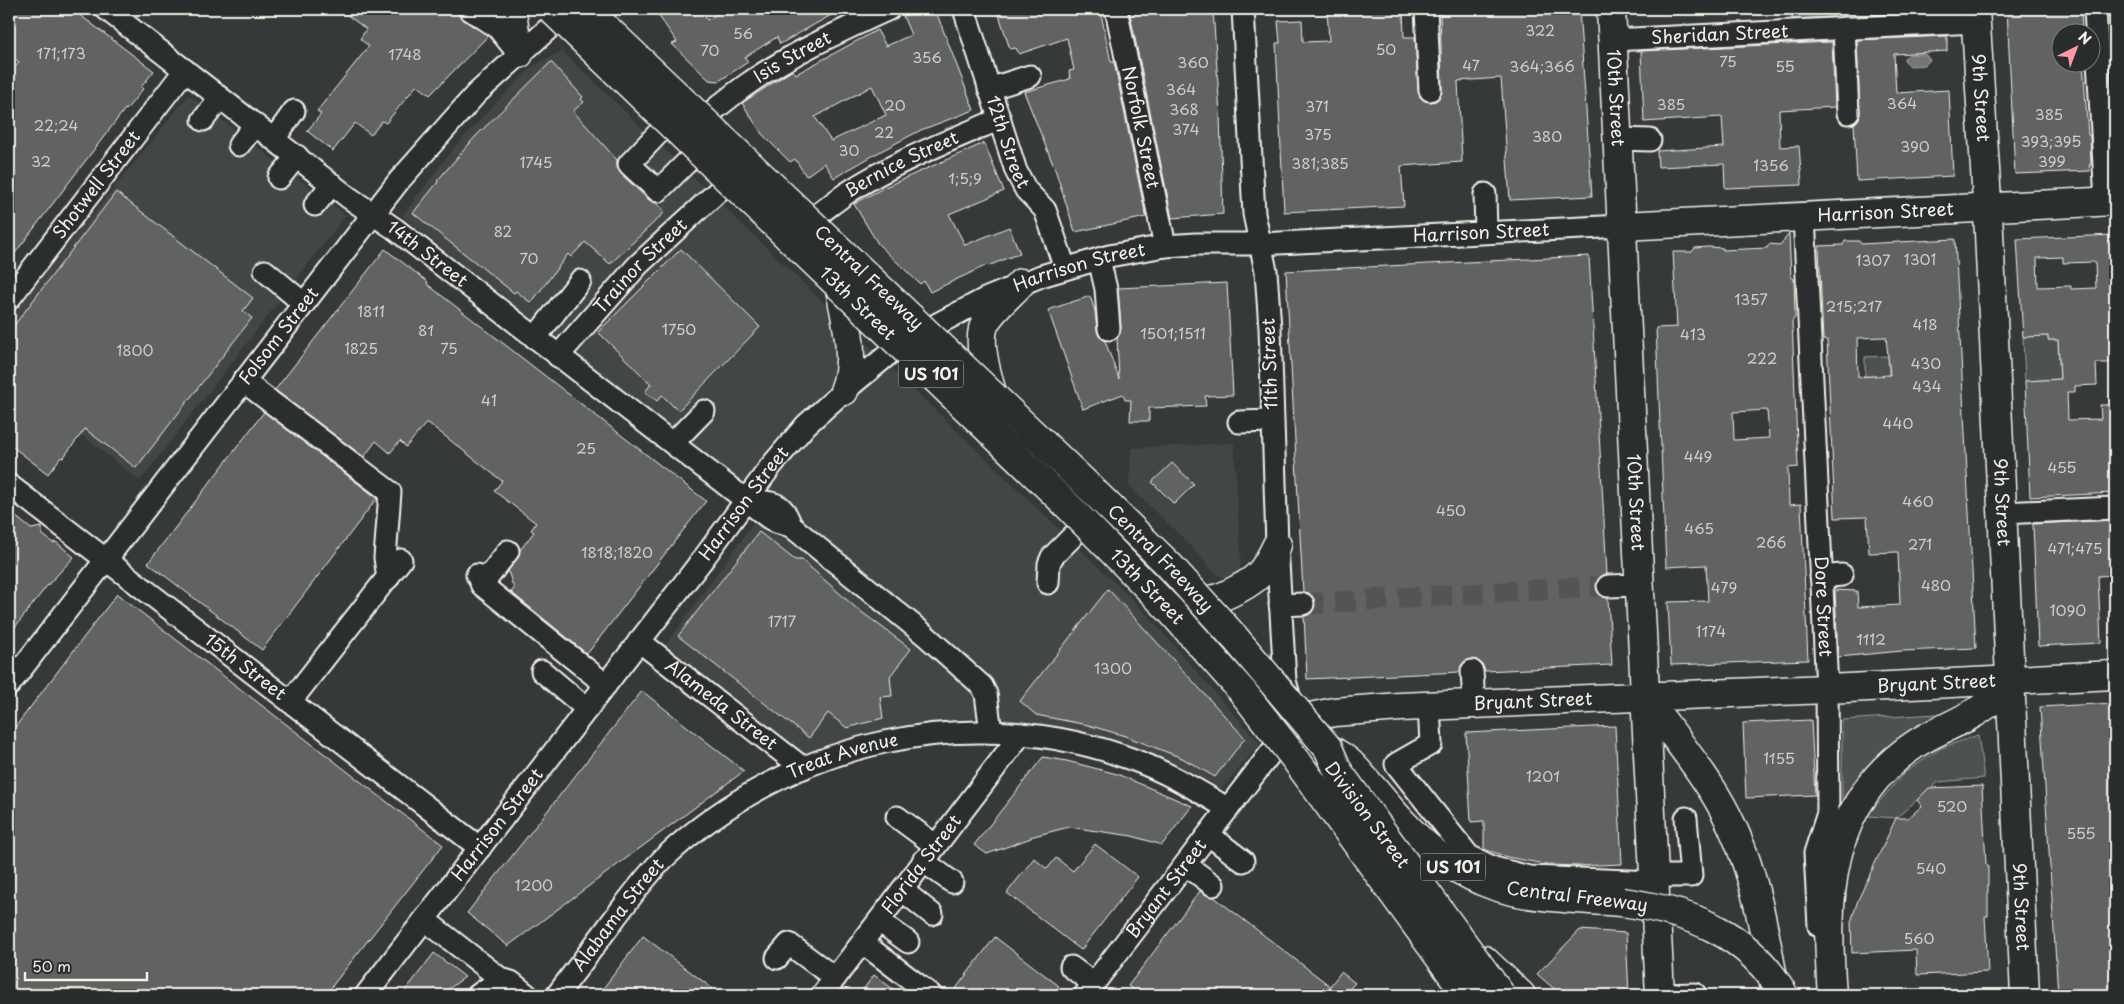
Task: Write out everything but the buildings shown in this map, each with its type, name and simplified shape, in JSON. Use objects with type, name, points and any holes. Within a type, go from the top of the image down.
[{"type":"main road","points":[[511,9],[519,54]]},
{"type":"main road","name":"13th Street","points":[[587,9],[703,118],[1136,535],[1198,599],[1252,663],[1287,730]]},
{"type":"main road","name":"Central Freeway","points":[[587,9],[1169,565],[1236,639],[1328,748],[1349,763],[1403,823],[1437,856],[1475,879],[1497,888],[1525,894],[1642,904],[1696,918],[1724,933],[1750,953],[1772,977],[1784,995]]},
{"type":"main road","name":"10th Street","points":[[1611,9],[1660,995]]},
{"type":"main road","name":"13th Street","points":[[557,12],[697,152],[1083,526],[1287,730]]},
{"type":"main road","name":"Central Freeway","points":[[557,12],[1067,505],[1170,610],[1242,692],[1293,756],[1468,995]]},
{"type":"main road","name":"9th Street","points":[[1976,15],[2026,995]]},
{"type":"main road","name":"Harrison Street","points":[[1622,226],[2110,201]]},
{"type":"main road","points":[[994,399],[983,355],[982,338],[984,326],[990,316],[1021,284]]},
{"type":"main road","points":[[840,289],[850,356],[848,380],[844,391]]},
{"type":"main road","points":[[1198,599],[1204,601],[1220,599],[1250,584],[1264,570],[1277,545]]},
{"type":"main road","name":"Bryant Street","points":[[1287,730],[1334,712],[1429,705],[2115,675]]},
{"type":"main road","points":[[1832,995],[1828,930],[1829,898],[1834,867],[1847,824],[1871,785],[1903,753],[1924,739],[1981,709],[1998,695],[2010,680]]},
{"type":"main road","points":[[1645,697],[1704,776],[1741,846],[1756,895],[1776,995]]},
{"type":"main road","name":"Division Street","points":[[1287,730],[1398,900],[1450,966],[1479,995]]},
{"type":"main road","name":"Division Street","points":[[1287,730],[1474,950],[1521,995]]},
{"type":"main road","points":[[1328,748],[1338,771],[1501,995]]},
{"type":"street","name":"14th Street","points":[[106,9],[332,184],[776,522],[791,526],[925,635],[982,686],[986,694],[991,732]]},
{"type":"street","points":[[469,9],[497,27],[519,54]]},
{"type":"street","name":"Isis Street","points":[[703,118],[775,67],[827,38],[889,9]]},
{"type":"street","name":"12th Street","points":[[964,9],[1016,170],[1026,190],[1045,210],[1065,268]]},
{"type":"street","name":"Norfolk Street","points":[[1116,9],[1165,246]]},
{"type":"street","name":"11th Street","points":[[1243,9],[1254,214],[1266,271],[1277,545],[1287,730]]},
{"type":"street","points":[[1426,9],[1430,90]]},
{"type":"street","points":[[2095,9],[2110,201]]},
{"type":"street","name":"Folsom Street","points":[[9,685],[372,214],[450,121],[519,54],[557,12]]},
{"type":"street","name":"Sheridan Street","points":[[1612,40],[1844,28],[1976,15]]},
{"type":"street","points":[[1844,28],[1848,113]]},
{"type":"street","name":"Shotwell Street","points":[[9,299],[185,70]]},
{"type":"street","points":[[990,89],[1030,76]]},
{"type":"street","points":[[203,120],[220,98]]},
{"type":"street","points":[[274,139],[294,111]]},
{"type":"street","name":"Bernice Street","points":[[809,221],[848,193],[882,174],[1000,119]]},
{"type":"street","points":[[668,123],[629,164],[658,192],[697,152]]},
{"type":"street","points":[[239,145],[255,125]]},
{"type":"street","points":[[1617,139],[1650,140]]},
{"type":"street","points":[[279,178],[296,156]]},
{"type":"street","name":"Trainor Street","points":[[558,356],[638,264],[728,182]]},
{"type":"street","points":[[316,205],[332,184]]},
{"type":"street","points":[[1485,194],[1486,232]]},
{"type":"street","name":"Dore Street","points":[[1804,216],[1831,576],[1827,689],[1828,813],[1815,853],[1823,995]]},
{"type":"street","name":"Harrison Street","points":[[366,995],[639,641],[747,499],[760,479],[794,439],[844,391],[899,346],[974,304],[1021,284],[1099,258],[1165,246],[1260,244],[1622,226]]},
{"type":"street","points":[[1099,258],[1106,289],[1108,328]]},
{"type":"street","points":[[265,272],[303,303]]},
{"type":"street","points":[[535,338],[580,280]]},
{"type":"street","points":[[243,381],[390,492],[385,558],[388,578]]},
{"type":"street","points":[[672,443],[704,411]]},
{"type":"street","points":[[1239,422],[1272,422]]},
{"type":"street","name":"15th Street","points":[[9,484],[480,848]]},
{"type":"street","points":[[2002,513],[2115,508]]},
{"type":"street","points":[[1048,583],[1049,564],[1052,558],[1083,526]]},
{"type":"street","points":[[508,551],[479,580],[606,684]]},
{"type":"street","points":[[290,702],[401,560]]},
{"type":"street","points":[[1608,586],[1639,585]]},
{"type":"street","points":[[1280,606],[1303,604]]},
{"type":"street","name":"Alameda Street","points":[[639,641],[803,768]]},
{"type":"street","points":[[542,671],[587,709]]},
{"type":"street","points":[[1472,671],[1474,704]]},
{"type":"street","points":[[1429,705],[1431,744],[1396,764],[1468,856],[1494,868],[1529,877],[1654,879],[1691,876],[1686,818]]},
{"type":"street","name":"Bryant Street","points":[[1092,991],[1287,730]]},
{"type":"street","name":"Treat Avenue","points":[[685,840],[753,793],[803,768],[859,747],[902,737],[939,733],[991,732],[1021,734]]},
{"type":"street","points":[[1021,734],[1096,748],[1134,760],[1171,775],[1228,809]]},
{"type":"street","name":"Florida Street","points":[[822,995],[1021,734]]},
{"type":"street","points":[[897,816],[952,882]]},
{"type":"street","points":[[1209,835],[1243,861]]},
{"type":"street","name":"Alabama Street","points":[[557,995],[647,876],[685,840]]},
{"type":"street","points":[[1186,865],[1213,885]]},
{"type":"street","points":[[902,890],[932,914]]},
{"type":"street","points":[[425,920],[501,979],[511,982],[527,995]]},
{"type":"street","points":[[879,921],[908,942]]},
{"type":"street","points":[[863,943],[931,995]]},
{"type":"street","points":[[777,958],[789,944],[835,978]]},
{"type":"street","points":[[1070,967],[1092,991]]},
{"type":"street","points":[[478,995],[501,979]]},
{"type":"street","points":[[1660,995],[1695,994]]},
{"type":"shaded area","points":[[562,51],[1141,608],[1260,744],[1222,789],[1174,764],[1106,738],[1020,722],[957,720],[867,732],[805,753],[665,646],[768,503],[580,359],[402,216],[454,148],[490,109],[533,66]]},
{"type":"shaded area","points":[[1910,54],[1925,54],[1930,60],[1925,65],[1910,66],[1904,58]]},
{"type":"shaded area","points":[[189,95],[346,215],[140,481],[9,377],[9,318]]},
{"type":"shaded area","points":[[2048,336],[2048,340],[2058,340],[2060,379],[2025,381],[2023,337]]},
{"type":"shaded area","points":[[1888,356],[1890,400],[1876,376],[1865,376],[1865,357]]},
{"type":"shaded area","points":[[1234,443],[1241,563],[1238,573],[1225,578],[1214,572],[1180,535],[1129,486],[1131,454],[1132,448]]},
{"type":"shaded area","points":[[1936,714],[1906,735],[1842,807],[1842,720]]},
{"type":"shaded area","points":[[1978,735],[1984,778],[1938,782],[1896,818],[1867,816],[1904,773],[1941,748]]},
{"type":"tunnel","points":[[1303,604],[1608,586]]}]
